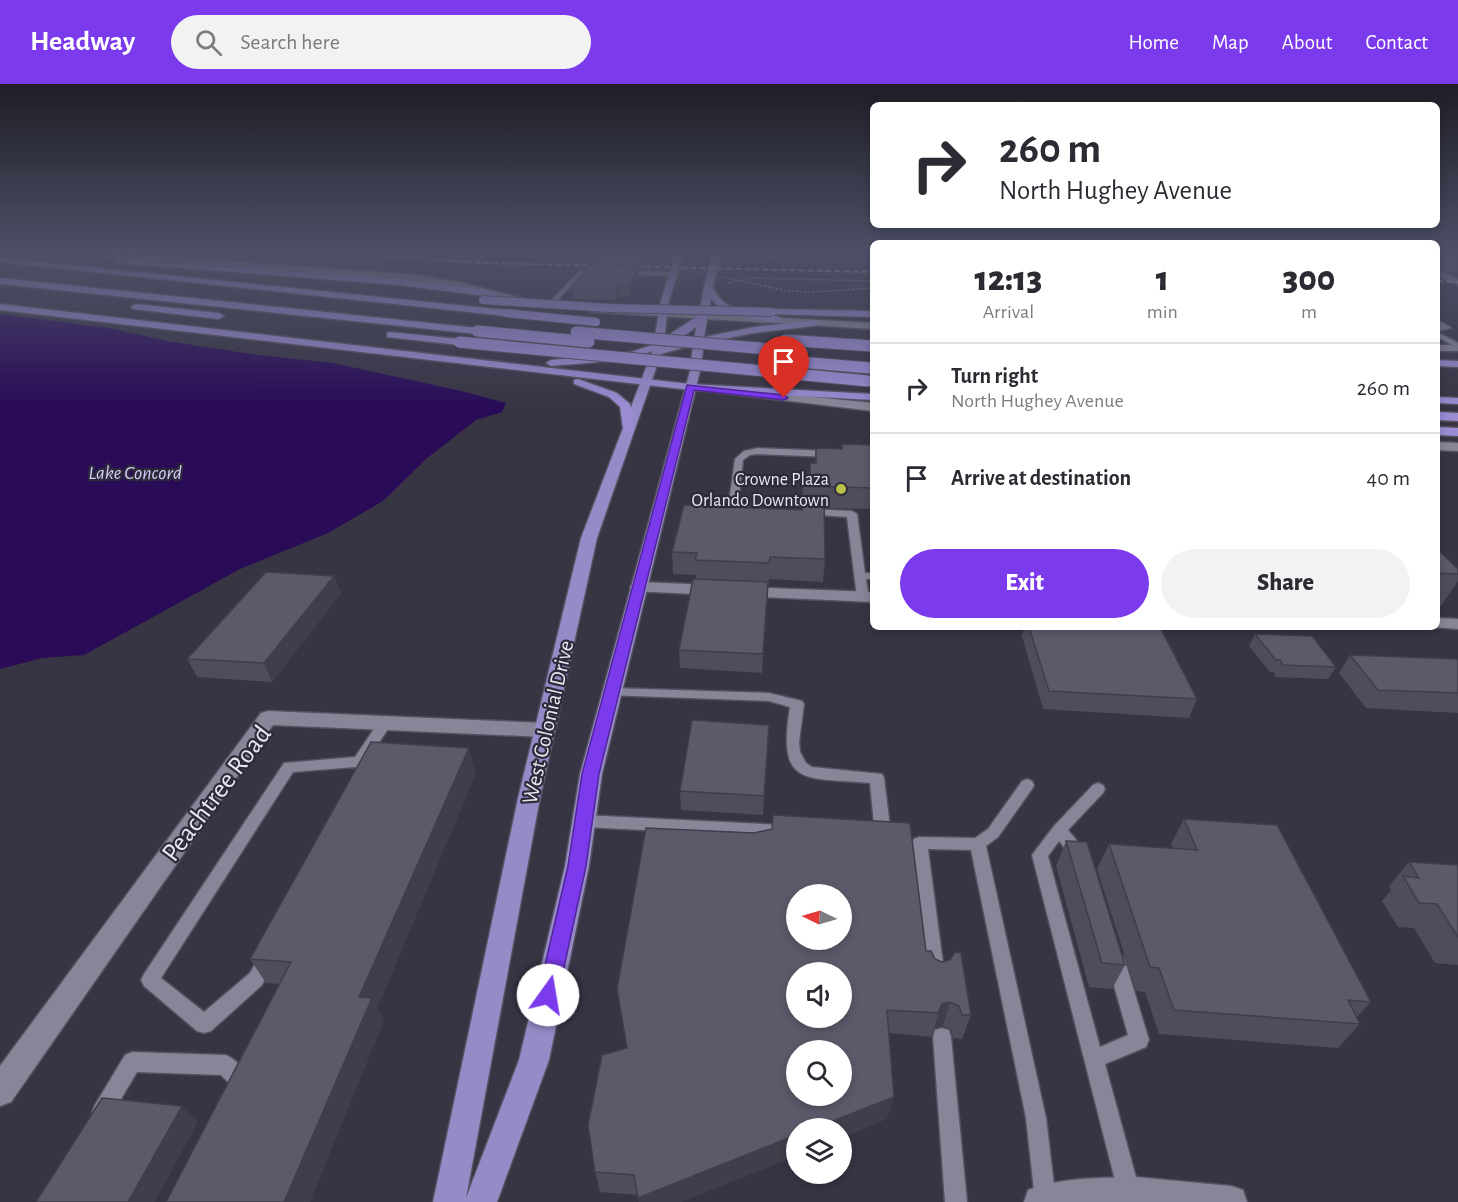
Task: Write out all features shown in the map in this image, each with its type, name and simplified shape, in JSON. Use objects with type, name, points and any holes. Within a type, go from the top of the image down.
[{"type":"highway","points":[[221,304],[477,331],[870,365]]},
{"type":"highway","points":[[312,304],[870,365]]},
{"type":"highway","points":[[422,304],[612,324]]},
{"type":"highway","points":[[554,304],[652,310],[870,314]]},
{"type":"highway","name":"West Colonial Drive","points":[[448,1202],[545,730],[589,538],[658,349],[665,304]]},
{"type":"highway","points":[[481,1202],[534,1060],[577,866],[582,821],[591,774],[690,387],[705,304]]},
{"type":"highway","points":[[720,304],[728,309],[759,317],[814,323]]},
{"type":"highway","points":[[127,306],[231,317]]},
{"type":"highway","points":[[0,308],[690,387],[870,397]]},
{"type":"highway","points":[[658,349],[702,317]]},
{"type":"highway","points":[[505,366],[618,357],[752,329],[814,323]]},
{"type":"highway","points":[[646,327],[870,346]]},
{"type":"highway","points":[[384,334],[870,381]]},
{"type":"highway","points":[[1440,363],[1458,364]]},
{"type":"highway","points":[[548,371],[613,395],[626,406],[630,429]]},
{"type":"highway","points":[[1440,374],[1458,374]]},
{"type":"highway","points":[[1440,390],[1458,391]]},
{"type":"highway","points":[[1440,400],[1458,401]]},
{"type":"highway","points":[[1440,416],[1458,417]]},
{"type":"highway","points":[[1440,431],[1458,432]]},
{"type":"street","points":[[546,304],[662,315],[870,326]]},
{"type":"street","points":[[1440,348],[1458,347]]},
{"type":"street","points":[[690,387],[870,407]]},
{"type":"street","points":[[1440,446],[1458,447]]},
{"type":"street","points":[[638,588],[868,597]]},
{"type":"street","points":[[1440,623],[1458,624]]},
{"type":"street","name":"Peachtree Road","points":[[0,1091],[268,718],[545,730]]},
{"type":"street","points":[[1043,1201],[1082,1194],[1178,1194],[1231,1202]]},
{"type":"lane","points":[[1440,324],[1448,328],[1440,329]]},
{"type":"lane","points":[[1440,336],[1458,347]]},
{"type":"lane","points":[[757,510],[733,509],[739,459],[747,453],[758,451],[839,454]]},
{"type":"lane","points":[[802,512],[852,514],[860,576],[868,597]]},
{"type":"lane","points":[[860,576],[870,576]]},
{"type":"lane","points":[[611,692],[769,697],[797,704],[792,752],[800,768],[809,772],[877,778],[883,836],[872,835]]},
{"type":"lane","points":[[359,762],[385,723]]},
{"type":"lane","points":[[359,762],[368,775],[256,979],[204,1024],[150,980],[289,767],[359,762]]},
{"type":"lane","points":[[936,976],[918,843],[978,844],[993,833],[1027,785]]},
{"type":"lane","points":[[1098,789],[1059,830],[1040,855],[1130,1194]]},
{"type":"lane","points":[[582,821],[802,832]]},
{"type":"lane","points":[[1059,830],[1085,862],[1089,873]]},
{"type":"lane","points":[[978,844],[1036,1118],[1043,1201]]},
{"type":"lane","points":[[1094,1059],[1139,1040],[1110,942]]},
{"type":"lane","points":[[942,1038],[956,1202]]},
{"type":"lane","points":[[90,1132],[132,1062],[226,1065],[241,1082],[231,1102]]},
{"type":"water","name":"Lake Concord","points":[[0,310],[91,324],[167,341],[258,355],[333,363],[506,403],[502,412],[476,420],[426,459],[383,501],[328,533],[240,569],[84,655],[42,658],[0,669]]},
{"type":"pier","points":[[0,307],[106,324],[100,327],[0,314]]},
{"type":"building","points":[[842,444],[870,445],[870,488],[803,486],[803,474],[810,475],[810,463],[816,463],[816,448],[842,449]]},
{"type":"building","points":[[803,496],[824,497],[825,559],[770,557],[769,563],[695,560],[697,553],[672,552],[684,505],[802,510]]},
{"type":"building","points":[[1440,552],[1458,569],[1458,574],[1440,573]]},
{"type":"building","points":[[266,572],[334,576],[264,663],[187,659]]},
{"type":"building","points":[[693,579],[768,582],[763,654],[679,650]]},
{"type":"building","points":[[1030,630],[1162,630],[1197,699],[1049,691]]},
{"type":"building","points":[[1255,634],[1312,636],[1336,667],[1283,665],[1280,660],[1276,660]]},
{"type":"building","points":[[1350,655],[1458,659],[1458,693],[1378,690]]},
{"type":"building","points":[[692,720],[769,725],[764,796],[680,791]]},
{"type":"building","points":[[371,742],[469,748],[359,997],[372,998],[284,1202],[166,1202],[291,962],[250,959]]},
{"type":"building","points":[[773,815],[910,823],[926,951],[931,951],[935,959],[942,962],[950,960],[955,952],[961,953],[971,1015],[962,1015],[959,1006],[950,1002],[942,1004],[938,1013],[887,1010],[894,1097],[840,1118],[786,1118],[786,1139],[638,1198],[634,1175],[595,1172],[588,1125],[602,1055],[627,1048],[617,989],[646,828],[754,833],[772,829]]},
{"type":"building","points":[[1184,819],[1277,825],[1371,1002],[1348,1000],[1360,1024],[1174,1010],[1159,968],[1150,967],[1109,844],[1197,850]]},
{"type":"building","points":[[1066,841],[1087,842],[1125,965],[1102,963]]},
{"type":"building","points":[[1409,862],[1458,865],[1458,937],[1437,904],[1419,903],[1403,876],[1419,878]]},
{"type":"building","points":[[102,1098],[182,1106],[128,1202],[36,1202]]},
{"type":"place","name":"Crowne Plaza Orlando Downtown","points":[[841,489]]},
{"type":"route","points":[[548,995],[577,866],[582,821],[591,774],[690,387],[784,398]]}]
